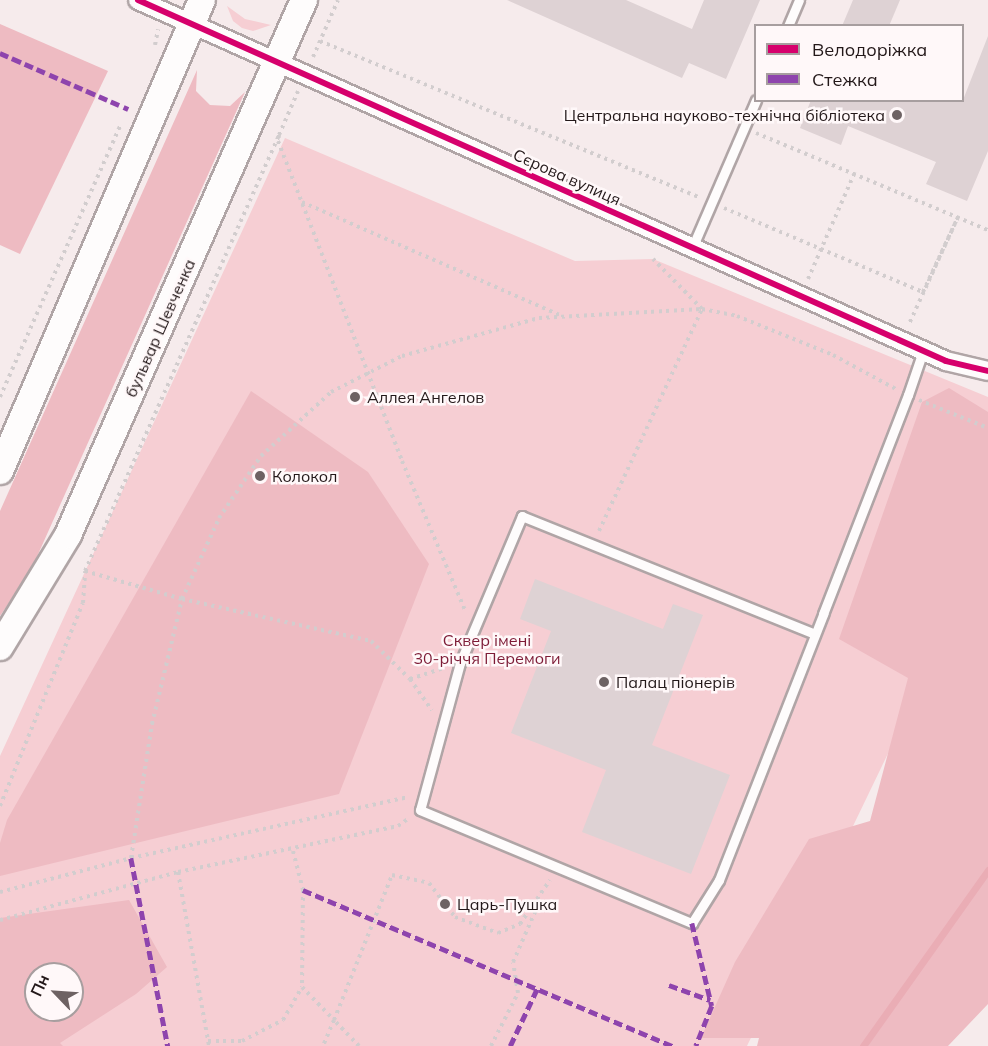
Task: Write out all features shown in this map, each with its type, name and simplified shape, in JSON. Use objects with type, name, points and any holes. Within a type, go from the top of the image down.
[{"type":"main road","points":[[0,471],[202,0]]},
{"type":"main road","name":"бульвар Шевченка","points":[[0,647],[68,535],[304,0]]},
{"type":"street","name":"Сєрова вулиця","points":[[138,0],[923,351],[988,371]]},
{"type":"lane","points":[[789,24],[799,0]]},
{"type":"lane","points":[[692,248],[755,102]]},
{"type":"lane","points":[[815,634],[522,516],[460,663],[420,810],[692,923],[719,880],[815,634],[908,395],[923,351]]},
{"type":"path","points":[[154,51],[162,10]]},
{"type":"path","points":[[320,41],[923,292],[958,218]]},
{"type":"path","points":[[0,398],[124,117]]},
{"type":"path","points":[[744,127],[988,230]]},
{"type":"path","points":[[0,806],[82,603],[85,571],[279,135],[278,141],[368,374],[474,630]]},
{"type":"path","points":[[800,296],[854,174]]},
{"type":"path","points":[[302,201],[560,316]]},
{"type":"path","points":[[901,341],[958,218]]},
{"type":"path","points":[[652,259],[702,309]]},
{"type":"path","points":[[593,546],[702,309]]},
{"type":"path","points":[[131,858],[152,724],[182,599],[219,518],[261,456],[331,392],[402,356],[539,318],[702,309],[737,316],[833,355],[908,395],[988,428]]},
{"type":"path","points":[[85,571],[182,599],[371,641],[410,679],[444,727]]},
{"type":"path","points":[[410,679],[460,663]]},
{"type":"path","points":[[0,892],[131,858],[408,796],[420,810],[398,826],[293,850],[178,872],[0,920]]},
{"type":"path","points":[[178,872],[208,1043],[242,1041],[282,1020],[302,987],[303,890],[293,850]]},
{"type":"path","points":[[490,1046],[518,993],[513,962],[557,866]]},
{"type":"path","points":[[323,1046],[392,875],[429,883],[455,917],[498,933],[520,924],[542,897]]},
{"type":"path","points":[[302,987],[358,1046]]},
{"type":"green space","points":[[227,6],[245,19],[271,25],[253,31],[242,28],[233,21]]},
{"type":"green space","name":"Сквер імені 30-річчя Перемоги","points":[[285,138],[575,261],[653,259],[988,397],[988,546],[747,1046],[0,1046],[0,756]]},
{"type":"shaded area","points":[[0,24],[108,71],[20,254],[0,245]]},
{"type":"shaded area","points":[[197,70],[196,91],[210,105],[230,106],[245,92],[31,570],[0,616],[0,511]]},
{"type":"shaded area","points":[[949,388],[988,412],[988,1004],[948,1046],[757,1046],[759,1038],[701,1038],[735,962],[809,839],[870,821],[908,678],[839,639],[922,402]]},
{"type":"shaded area","points":[[251,391],[368,472],[429,564],[339,794],[0,876],[0,843],[7,820]]},
{"type":"shaded area","points":[[129,900],[167,967],[136,994],[60,1043],[63,1046],[0,1046],[0,918]]},
{"type":"building","points":[[507,0],[626,0],[692,29],[704,0],[760,0],[726,79],[689,63],[682,78]]},
{"type":"building","points":[[853,0],[900,0],[890,24],[843,24]]},
{"type":"building","name":"Центральна науково-технічна бібліотека","points":[[988,36],[988,151],[967,201],[926,184],[936,162],[848,126],[841,145],[800,128],[810,102],[964,102]]},
{"type":"building","name":"Палац піонерів","points":[[535,579],[663,629],[673,604],[703,615],[652,745],[730,775],[691,874],[582,832],[606,770],[511,733],[551,631],[520,619]]},
{"type":"waterway","points":[[863,1046],[988,870]]},
{"type":"marked path","points":[[0,53],[128,109]]},
{"type":"marked path","points":[[131,858],[168,1046]]},
{"type":"marked path","points":[[303,890],[672,1046]]},
{"type":"marked path","points":[[692,923],[712,1006],[696,1046]]},
{"type":"marked path","points":[[669,985],[710,1000]]},
{"type":"marked path","points":[[510,1046],[537,989]]},
{"type":"cycle path","points":[[138,0],[946,361],[988,371]]},
{"type":"place","name":"Центральна науково-технічна бібліотека","points":[[897,115]]},
{"type":"place","name":"Аллея Ангелов","points":[[355,397]]},
{"type":"place","name":"Колокол","points":[[260,476]]},
{"type":"place","name":"Палац піонерів","points":[[604,682]]},
{"type":"place","name":"Царь-Пушка","points":[[445,904]]}]
